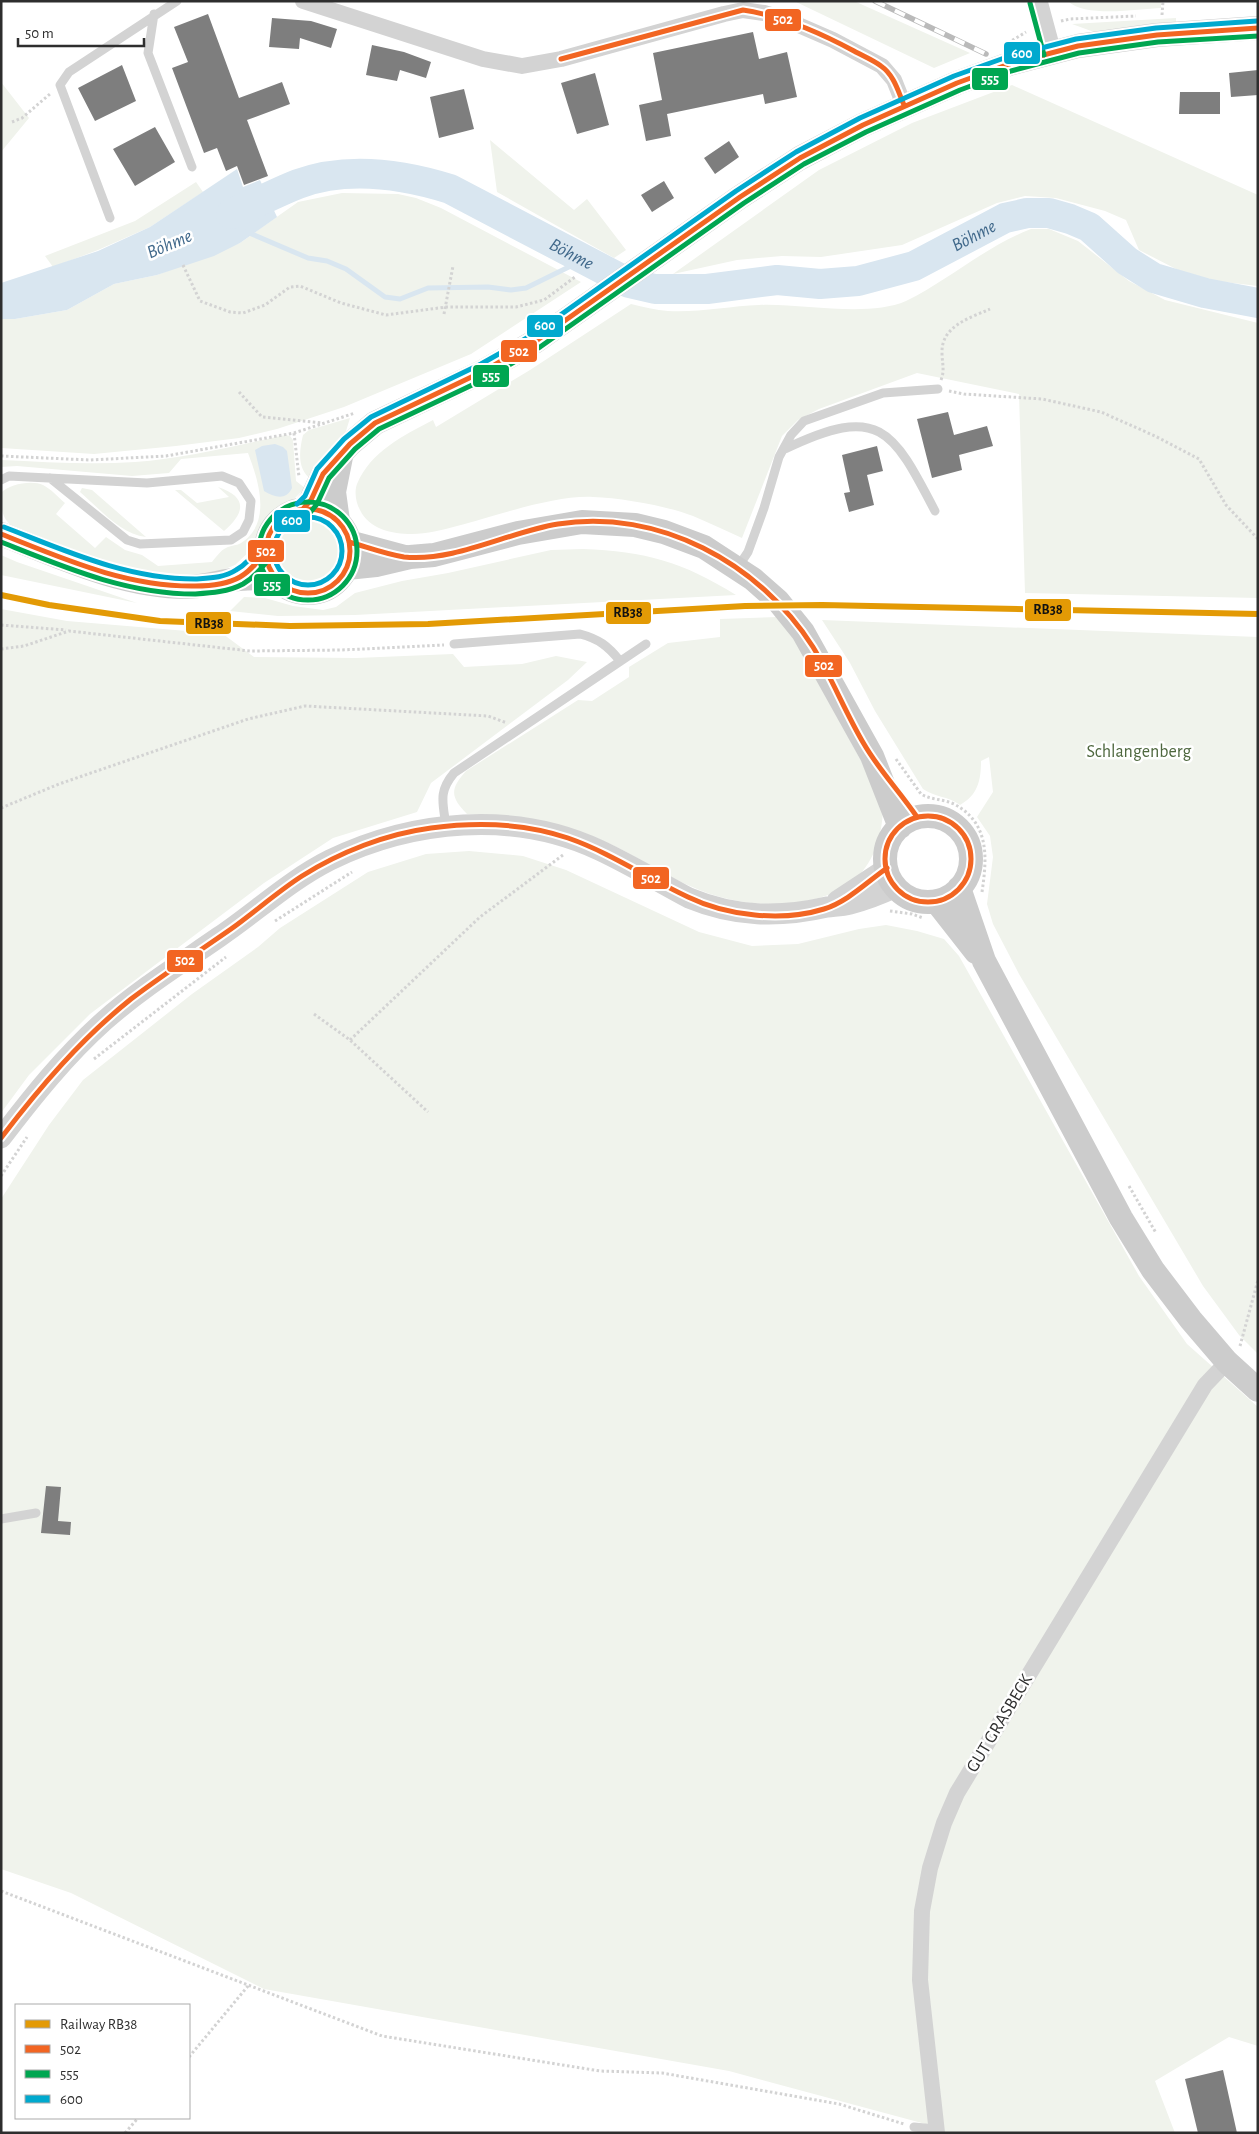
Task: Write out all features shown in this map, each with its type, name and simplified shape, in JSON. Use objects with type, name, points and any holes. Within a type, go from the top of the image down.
[{"type":"main road","points":[[302,510],[311,500],[323,474],[341,457],[350,444],[375,423],[489,368],[556,328],[740,197],[800,158],[854,129],[904,106],[1000,68],[1050,53],[1104,41],[1258,28]]},
{"type":"main road","points":[[341,457],[334,492],[343,531],[350,550],[347,568],[332,586],[321,591],[309,593],[297,592],[286,587],[277,579],[267,561],[268,539],[273,528],[281,519],[291,513],[302,510],[315,510],[328,514],[343,531],[410,558]]},
{"type":"main road","points":[[347,568],[450,552],[559,524],[582,522],[611,522],[634,525],[685,539],[704,547],[753,578],[778,601],[803,632],[882,755],[909,822]]},
{"type":"main road","points":[[1,534],[94,570],[137,582],[187,587],[210,585],[237,579],[277,579]]},
{"type":"main road","points":[[237,579],[258,561],[266,550]]},
{"type":"main road","points":[[926,816],[944,819],[953,823],[965,837],[969,845],[971,864],[965,881],[953,904],[914,899],[892,878],[887,850],[894,834],[909,822],[926,816]]},
{"type":"main road","points":[[953,904],[1121,1218],[1153,1270],[1191,1320],[1233,1352],[1258,1390]]},
{"type":"street","points":[[303,1],[482,60],[522,66],[561,59],[724,14],[743,10],[764,13],[787,20],[832,40],[882,66],[894,80],[904,106]]},
{"type":"street","points":[[1037,1],[1050,53]]},
{"type":"street","points":[[1,1138],[42,1084],[104,1021],[132,998],[277,894],[328,861],[367,844],[407,832],[446,826],[512,826],[539,831],[570,852],[598,850],[689,898],[720,910],[765,915],[797,913],[865,900],[892,878]]},
{"type":"street","name":"GUT GRASBECK","points":[[936,2131],[920,1980],[922,1912],[930,1868],[944,1823],[957,1793],[1204,1385],[1233,1352]]},
{"type":"lane","points":[[110,218],[60,85],[69,72],[154,14],[177,1]]},
{"type":"lane","points":[[154,14],[148,53],[192,167]]},
{"type":"lane","points":[[738,568],[748,552],[764,508],[775,467],[791,435],[804,422],[883,393],[938,389]]},
{"type":"lane","points":[[785,449],[827,432],[856,425],[879,430],[899,449],[916,474],[935,511]]},
{"type":"lane","points":[[1,480],[9,476],[50,478],[147,483],[222,476],[240,483],[251,500],[250,520],[243,532],[231,540],[140,544],[127,540],[50,478]]},
{"type":"lane","points":[[454,644],[580,634],[594,638],[608,646],[620,661]]},
{"type":"lane","points":[[446,826],[442,796],[446,782],[454,773],[646,644]]},
{"type":"lane","points":[[1,1519],[36,1513]]},
{"type":"lane","points":[[914,2126],[936,2131]]},
{"type":"path","points":[[1162,1],[1162,15]]},
{"type":"path","points":[[12,122],[22,118],[40,105],[60,85]]},
{"type":"path","points":[[183,265],[200,301],[230,312],[243,313],[265,305],[290,288],[300,286],[341,303],[386,315],[446,307],[516,307],[544,300],[575,277]]},
{"type":"path","points":[[444,314],[452,266]]},
{"type":"path","points":[[990,309],[960,323],[949,331],[943,340],[944,372],[938,389],[964,394],[1042,399],[1101,412],[1155,436],[1198,459],[1226,506],[1258,539]]},
{"type":"path","points":[[239,392],[262,417],[326,423]]},
{"type":"path","points":[[1,456],[90,460],[166,456],[294,433],[300,478],[304,482]]},
{"type":"path","points":[[1,625],[250,651],[342,650],[454,644]]},
{"type":"path","points":[[1,649],[24,646],[69,631]]},
{"type":"path","points":[[1,808],[59,784],[248,718],[304,706],[488,716],[519,728]]},
{"type":"path","points":[[882,755],[921,794],[927,798],[954,805],[967,813],[982,835],[986,865],[980,903],[953,904],[939,924],[912,914],[892,911],[883,912]]},
{"type":"path","points":[[554,853],[570,852]]},
{"type":"path","points":[[350,1040],[480,917],[570,852]]},
{"type":"path","points":[[274,922],[359,868]]},
{"type":"path","points":[[89,1062],[227,956]]},
{"type":"path","points":[[314,1014],[350,1040],[428,1112]]},
{"type":"path","points":[[1,1176],[30,1133]]},
{"type":"path","points":[[1128,1185],[1157,1234]]},
{"type":"path","points":[[1233,1352],[1258,1280]]},
{"type":"path","points":[[1,1891],[382,2036],[600,2071],[662,2073],[839,2104],[914,2126]]},
{"type":"path","points":[[190,2056],[248,1986]]},
{"type":"path","points":[[125,2133],[137,2119]]},
{"type":"green space","points":[[794,1],[854,1],[970,53],[934,68]]},
{"type":"green space","points":[[1068,1],[1161,1],[1161,8],[1099,11],[1076,6]]},
{"type":"green space","points":[[1176,18],[1176,24],[1094,32],[1072,24]]},
{"type":"green space","points":[[1,82],[29,118],[1,152]]},
{"type":"green space","points":[[1012,85],[1258,195],[1258,286],[1216,281],[1178,270],[1139,250],[1126,220],[1105,211],[1056,198],[1025,196],[997,203],[902,245],[821,257],[782,256],[737,260],[673,274],[819,170],[912,123]]},
{"type":"green space","points":[[490,140],[574,210],[587,199],[626,250],[614,258],[497,192]]},
{"type":"green space","points":[[196,182],[203,192],[150,227],[53,267],[45,256],[135,221]]},
{"type":"green space","points":[[342,193],[398,194],[416,198],[441,208],[581,282],[471,354],[344,407],[277,429],[239,438],[94,454],[1,448],[1,319],[15,319],[67,310],[114,284],[157,275],[240,243],[298,202]]},
{"type":"green space","points":[[1031,229],[1049,229],[1078,241],[1129,281],[1165,300],[1258,323],[1258,598],[1025,593],[1019,394],[917,373],[819,409],[798,420],[782,436],[742,538],[682,512],[644,503],[593,497],[561,499],[446,529],[418,534],[397,533],[375,526],[369,522],[359,507],[356,494],[357,484],[363,472],[379,453],[410,432],[433,420],[436,427],[530,370],[631,304],[668,311],[759,305],[834,309],[872,309],[890,306],[922,293],[999,244]]},
{"type":"green space","points":[[350,418],[346,431],[312,480],[304,471],[300,460],[303,435],[309,430]]},
{"type":"green space","points":[[285,435],[290,436],[293,440],[296,481],[305,488],[290,503],[273,513],[251,550],[235,565],[220,571],[191,576],[138,571],[91,557],[13,527],[6,520],[2,512],[1,493],[9,487],[33,483],[43,485],[65,503],[56,514],[95,548],[106,537],[125,550],[142,555],[158,566],[212,562],[224,549],[241,543],[251,535],[257,525],[260,513],[259,489],[248,453],[181,459],[169,473],[132,476],[17,466],[1,467],[1,460],[84,463],[135,462],[191,455]]},
{"type":"green space","points":[[218,487],[235,496],[240,506],[236,518],[224,531],[175,490],[181,490],[197,503],[229,497]]},
{"type":"green space","points":[[82,488],[92,490],[146,537],[136,535],[119,526],[80,492]]},
{"type":"green space","points":[[302,517],[316,517],[328,522],[337,531],[342,543],[340,563],[333,574],[316,583],[302,583],[290,578],[281,569],[276,557],[276,543],[281,531],[290,522]]},
{"type":"green space","points":[[583,549],[626,552],[663,560],[698,574],[736,595],[355,615],[278,616],[230,611],[244,597],[265,598],[293,606],[323,610],[336,607],[355,593],[402,581],[448,573],[551,550]]},
{"type":"green space","points":[[1,555],[17,562],[137,603],[1,575]]},
{"type":"green space","points":[[1,609],[67,621],[223,634],[254,657],[356,658],[453,654],[464,667],[522,664],[556,656],[587,662],[568,680],[431,783],[417,812],[333,838],[264,883],[90,1014],[29,1075],[1,1113]]},
{"type":"green space","points":[[778,617],[812,667],[882,800],[882,824],[876,848],[871,858],[852,882],[836,892],[815,899],[784,904],[736,901],[690,886],[612,845],[585,834],[527,820],[467,814],[457,803],[454,793],[455,788],[466,771],[578,700],[592,701],[629,677],[629,667],[668,643],[720,637],[720,619]]},
{"type":"green space","name":"Schlangenberg","points":[[822,620],[1258,637],[1258,1354],[1239,1335],[1203,1286],[1019,974],[993,924],[987,904],[993,857],[990,836],[977,817],[993,792],[989,757],[981,761],[979,781],[975,792],[960,805],[923,789],[875,711],[850,663]]},
{"type":"green space","points":[[469,851],[523,856],[566,870],[699,932],[752,946],[798,944],[859,929],[886,925],[944,939],[959,956],[1139,1276],[1187,1344],[1258,1407],[1258,2046],[1229,2037],[1155,2081],[1175,2133],[930,2133],[933,2126],[729,2071],[264,1989],[71,1893],[1,1869],[1,1199],[49,1125],[83,1080],[192,994],[258,947],[280,928],[368,872],[426,854]]},
{"type":"water","points":[[237,169],[243,187],[260,180],[277,217],[240,243],[214,256],[157,275],[114,284],[67,310],[15,319],[1,319],[1,283],[98,251],[150,227]]},
{"type":"water","points":[[275,444],[287,451],[292,488],[286,495],[280,497],[264,491],[255,450],[262,446]]},
{"type":"building","points":[[208,14],[239,98],[282,82],[290,104],[247,120],[268,176],[244,185],[237,166],[226,171],[217,148],[204,153],[172,68],[188,62],[174,27]]},
{"type":"building","points":[[272,18],[311,21],[337,29],[331,48],[300,38],[299,49],[269,47]]},
{"type":"building","points":[[753,32],[759,59],[787,52],[797,97],[765,104],[763,94],[667,114],[671,136],[646,141],[639,105],[662,100],[653,53]]},
{"type":"building","points":[[372,45],[404,52],[431,62],[426,78],[400,70],[397,81],[366,75]]},
{"type":"building","points":[[122,65],[136,101],[95,121],[78,88]]},
{"type":"building","points":[[1258,70],[1258,95],[1231,97],[1229,73]]},
{"type":"building","points":[[595,73],[609,125],[577,134],[561,83]]},
{"type":"building","points":[[464,89],[474,129],[439,138],[430,97]]},
{"type":"building","points":[[1180,92],[1220,92],[1220,114],[1179,114]]},
{"type":"building","points":[[155,127],[175,162],[135,186],[113,149]]},
{"type":"building","points":[[729,141],[739,157],[715,174],[704,158]]},
{"type":"building","points":[[664,181],[674,198],[652,212],[641,195]]},
{"type":"building","points":[[948,412],[954,435],[987,426],[993,446],[959,455],[962,470],[932,478],[917,419]]},
{"type":"building","points":[[877,446],[883,471],[867,475],[874,505],[849,512],[844,493],[850,492],[842,455]]},
{"type":"building","points":[[46,1486],[61,1487],[58,1521],[71,1522],[70,1535],[41,1533]]},
{"type":"building","points":[[1223,2070],[1237,2133],[1198,2133],[1185,2079]]},
{"type":"waterway","name":"Böhme","points":[[231,214],[298,184],[317,178],[355,174],[394,176],[450,189],[629,283],[655,289],[707,289],[777,280],[820,284],[858,281],[914,266],[1005,218],[1027,213],[1049,213],[1089,227],[1127,261],[1154,278],[1205,293],[1258,303]]},
{"type":"waterway","points":[[247,232],[308,258],[327,261],[346,269],[385,297],[400,299],[428,288],[488,287],[511,290],[526,288],[583,260]]},
{"type":"railway","points":[[875,1],[986,54]]},
{"type":"rail line","name":"RB38","points":[[1,595],[49,605],[160,621],[290,626],[428,624],[745,606],[822,605],[1258,614]]},
{"type":"transit line","name":"555","points":[[1030,3],[1044,55]]},
{"type":"transit line","name":"502","points":[[561,59],[743,10],[772,16],[828,37],[875,62],[889,74],[904,105]]},
{"type":"transit line","name":"600","points":[[297,504],[305,496],[317,469],[344,439],[371,417],[481,364],[532,335],[736,191],[796,152],[860,118],[954,76],[1007,57],[1076,39],[1156,28],[1257,21]]},
{"type":"transit line","name":"502","points":[[303,509],[311,500],[323,474],[350,444],[375,423],[484,371],[536,341],[740,197],[800,158],[863,125],[957,83],[1009,64],[1078,46],[1157,35],[1258,28]]},
{"type":"transit line","name":"555","points":[[309,514],[317,504],[329,478],[355,449],[379,429],[487,378],[540,347],[744,203],[804,164],[866,132],[960,90],[1011,71],[1079,53],[1158,42],[1258,36]]},
{"type":"transit line","name":"555","points":[[308,502],[327,506],[343,516],[353,532],[357,551],[353,570],[343,586],[327,596],[308,600],[289,596],[273,586],[263,570],[259,551],[263,532],[273,516],[289,506],[308,502]]},
{"type":"transit line","name":"502","points":[[308,509],[324,512],[343,528],[347,535],[350,551],[347,567],[331,586],[324,590],[308,593],[292,590],[273,574],[269,567],[266,551],[269,535],[285,516],[292,512],[308,509]]},
{"type":"transit line","name":"600","points":[[315,517],[327,523],[336,532],[342,544],[342,551],[340,564],[332,575],[315,585],[301,585],[284,575],[276,564],[274,544],[284,527],[295,519],[315,517]]},
{"type":"transit line","name":"502","points":[[349,542],[397,556],[423,557],[462,551],[558,524],[595,521],[633,525],[669,534],[703,548],[735,567],[765,590],[791,617],[820,659],[870,754],[917,817]]},
{"type":"transit line","name":"600","points":[[4,527],[97,562],[121,569],[170,578],[195,579],[226,575],[249,560],[260,546]]},
{"type":"transit line","name":"502","points":[[1,534],[96,570],[144,582],[169,585],[206,586],[229,582],[248,572],[266,550]]},
{"type":"transit line","name":"555","points":[[1,542],[48,561],[96,577],[120,584],[169,593],[213,593],[237,587],[259,571],[272,554]]},
{"type":"transit line","name":"502","points":[[928,816],[944,820],[958,829],[967,843],[971,859],[967,875],[958,889],[944,898],[928,902],[912,898],[898,889],[889,875],[885,859],[889,843],[898,829],[912,820],[928,816]]},
{"type":"transit line","name":"502","points":[[1,1138],[62,1064],[95,1030],[131,999],[231,929],[302,876],[332,859],[380,839],[448,826],[500,825],[534,829],[584,844],[703,904],[737,913],[755,915],[791,915],[824,909],[849,897],[887,868]]}]
